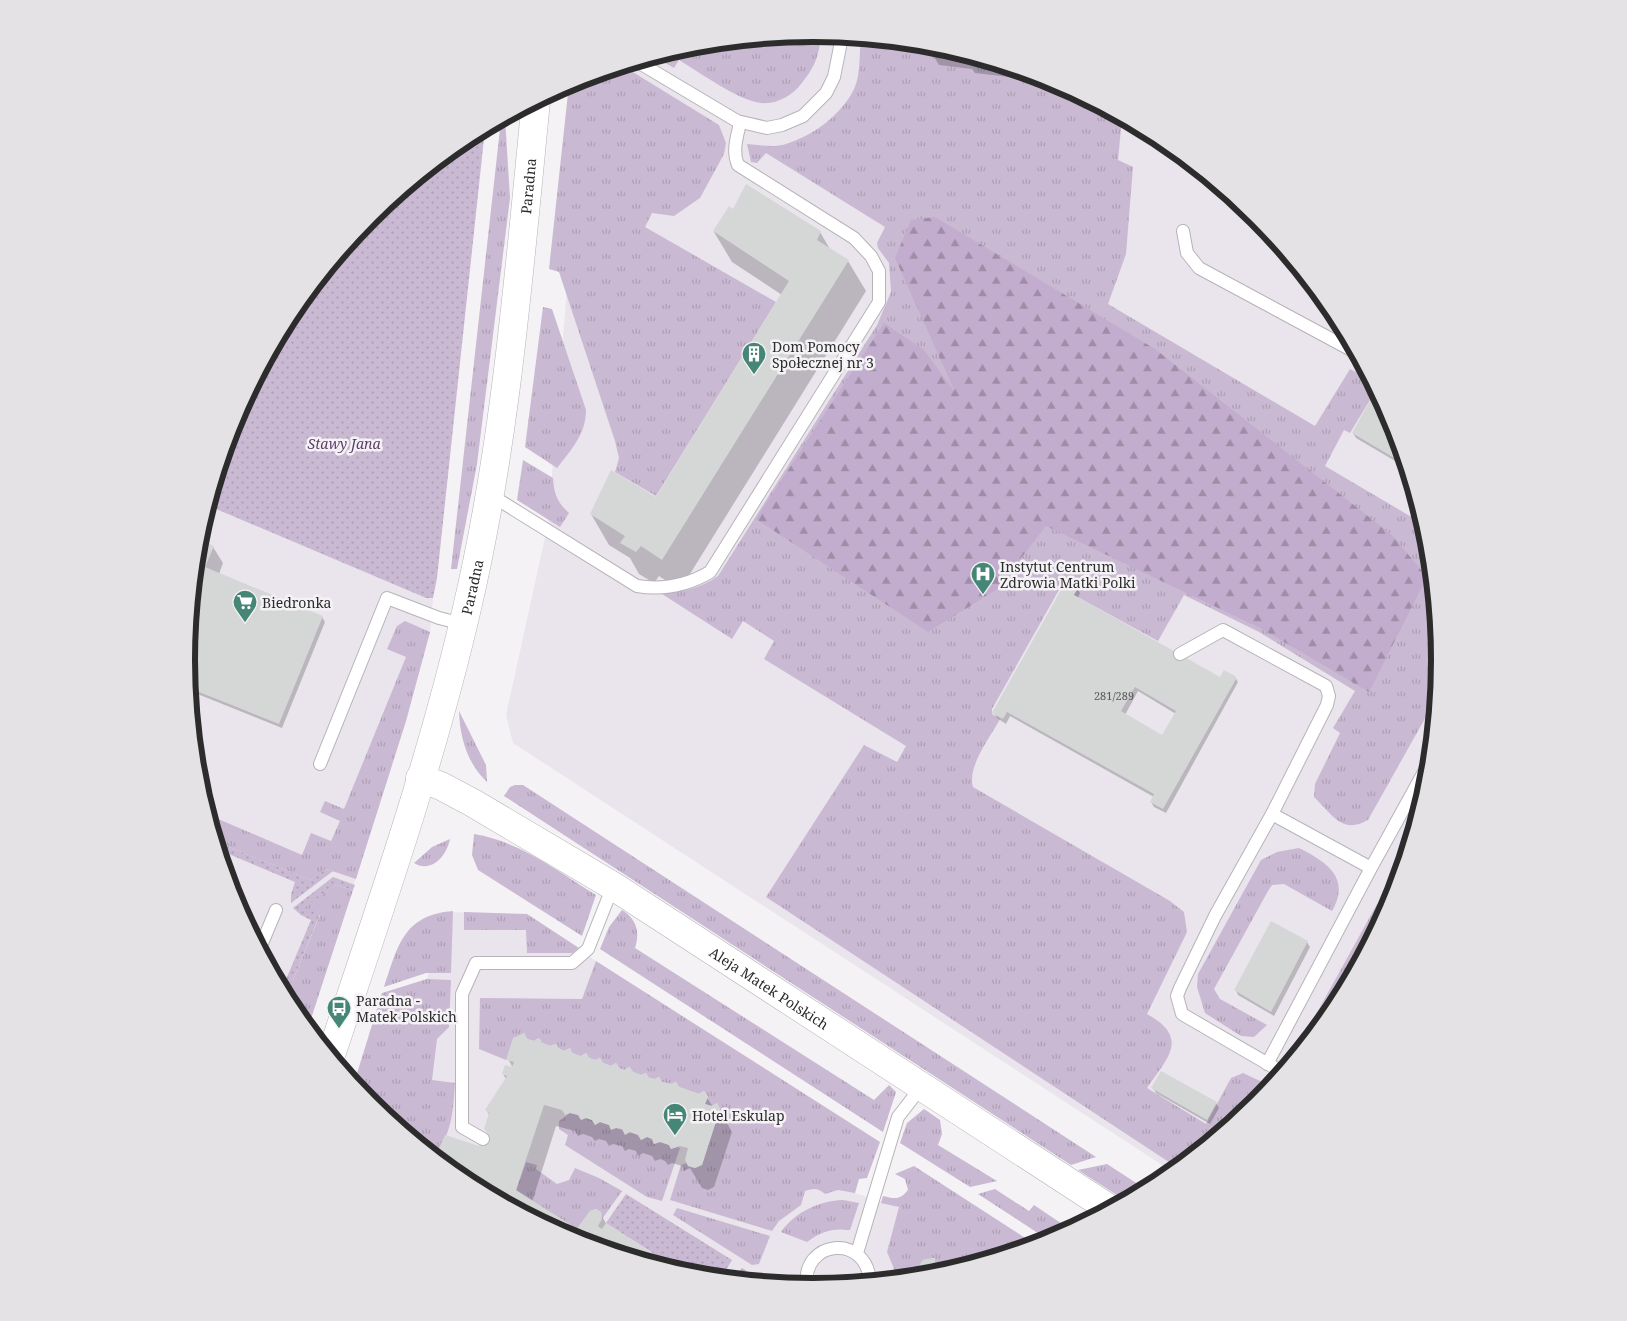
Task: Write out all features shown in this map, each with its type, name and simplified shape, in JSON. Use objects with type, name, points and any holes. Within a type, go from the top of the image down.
[{"type":"street","name":"Paradna","points":[[333,1049],[420,778],[463,624],[489,494],[508,366],[535,109]]},
{"type":"street","name":"Aleja Matek Polskich","points":[[420,778],[441,786],[478,806],[613,886],[1105,1205]]},
{"type":"lane","points":[[645,66],[740,122],[767,128],[792,121],[808,112],[826,93],[834,77],[841,43]]},
{"type":"lane","points":[[489,494],[637,586],[660,588],[694,581],[710,572],[879,302],[880,289],[879,271],[871,256],[854,238],[738,166],[735,158],[740,122]]},
{"type":"lane","points":[[1183,231],[1187,253],[1199,268],[1346,348]]},
{"type":"lane","points":[[320,764],[387,598],[439,618],[463,624]]},
{"type":"lane","points":[[1180,654],[1223,630],[1326,686],[1329,696],[1327,705],[1272,814],[1215,916],[1177,996],[1182,1014],[1277,1069]]},
{"type":"lane","points":[[1268,1064],[1370,868],[1420,778]]},
{"type":"lane","points":[[1272,814],[1370,868]]},
{"type":"lane","points":[[483,1139],[462,1127],[462,994],[476,963],[572,963],[588,949],[613,886]]},
{"type":"lane","points":[[263,941],[276,910]]},
{"type":"lane","points":[[857,1253],[898,1117],[922,1086]]},
{"type":"lane","points":[[806,1278],[810,1264],[817,1256],[826,1250],[836,1247],[848,1248],[857,1253],[865,1262],[868,1276]]},
{"type":"shaded area","name":"Instytut Centrum Zdrowia Matki Polki","points":[[814,42],[894,48],[934,54],[1012,75],[1087,106],[1123,125],[1190,170],[1221,196],[1278,253],[1304,284],[1349,352],[1368,387],[1399,462],[1420,540],[1426,580],[1430,620],[1430,701],[1420,781],[1410,820],[1399,859],[1368,934],[1327,1004],[1304,1037],[1278,1068],[1221,1125],[1190,1151],[1166,1168],[513,743],[506,715],[548,524],[583,88],[615,75],[693,54],[773,44]]},
{"type":"shaded area","points":[[215,509],[421,596],[433,598],[430,632],[406,721],[311,1019],[278,969],[259,934],[228,859],[207,781],[197,701],[195,660],[201,580],[207,540]]},
{"type":"shaded area","points":[[442,912],[527,914],[596,961],[583,999],[859,1178],[855,1193],[899,1207],[976,1256],[934,1267],[894,1273],[854,1277],[773,1277],[693,1267],[654,1257],[615,1246],[540,1215],[504,1196],[437,1151],[383,1103],[427,979]]},
{"type":"green space","points":[[820,42],[813,67],[801,84],[784,98],[767,103],[752,101],[742,97],[679,60],[674,68],[663,62],[693,54],[733,48]]},
{"type":"green space","points":[[861,45],[934,54],[1012,75],[1087,106],[1121,124],[1118,160],[1133,167],[1126,254],[1108,304],[1315,426],[1350,369],[1361,375],[1372,396],[1350,433],[1344,430],[1325,466],[1415,519],[1420,540],[1430,620],[1429,711],[1368,820],[1359,824],[1344,824],[1332,816],[1314,797],[1315,784],[1340,733],[1333,728],[1355,691],[1259,632],[1184,595],[1158,641],[1074,595],[1079,587],[1064,581],[992,709],[992,714],[1000,719],[976,761],[973,770],[973,787],[1170,901],[1184,912],[1187,932],[1147,1014],[1168,1031],[1171,1048],[1162,1067],[1147,1088],[1206,1124],[1231,1078],[1243,1073],[1264,1083],[1221,1125],[1172,1164],[766,897],[864,745],[897,762],[906,746],[764,659],[774,641],[743,621],[732,639],[659,592],[690,589],[718,576],[877,325],[891,292],[889,263],[878,248],[877,243],[885,227],[766,153],[757,163],[751,162],[747,144],[772,146],[786,144],[816,130],[826,123],[849,98],[854,89],[859,71]]},
{"type":"green space","points":[[631,71],[719,125],[726,143],[724,154],[700,198],[674,216],[652,213],[645,227],[776,302],[656,496],[615,472],[619,458],[615,441],[559,272],[549,269],[568,94]]},
{"type":"green space","points":[[505,124],[510,198],[477,464],[457,569],[451,569],[500,127]]},
{"type":"green space","name":"Stawy Jana","points":[[484,138],[437,578],[433,598],[426,598],[215,509],[228,462],[259,387],[278,351],[323,284],[349,253],[406,196],[437,170]]},
{"type":"green space","points":[[935,217],[1155,349],[1392,535],[1425,575],[1426,579],[1369,692],[1260,628],[1046,526],[996,590],[928,632],[756,519],[884,323],[924,350],[955,392],[895,258],[911,220]]},
{"type":"green space","points":[[543,307],[552,309],[586,410],[581,434],[557,468],[525,447]]},
{"type":"green space","points":[[523,460],[553,478],[557,497],[569,513],[560,527],[517,500]]},
{"type":"green space","points":[[405,621],[430,632],[406,721],[356,879],[326,869],[310,880],[224,845],[217,818],[302,855],[311,833],[331,841],[340,821],[320,812],[325,801],[344,809],[406,657],[387,649],[397,626]]},
{"type":"green space","points":[[459,711],[486,765],[487,782],[474,767],[466,750],[461,731]]},
{"type":"green space","points":[[523,785],[1096,1157],[1071,1165],[504,796],[510,787]]},
{"type":"green space","points":[[474,834],[507,843],[522,850],[596,895],[582,936],[478,870],[472,855]]},
{"type":"green space","points":[[450,839],[446,851],[438,861],[427,866],[414,863],[432,847]]},
{"type":"green space","points":[[224,845],[310,880],[325,869],[333,871],[291,903],[291,894],[295,882],[226,853]]},
{"type":"green space","points":[[1299,848],[1319,859],[1333,872],[1339,889],[1337,899],[1332,911],[1284,884],[1272,885],[1214,989],[1220,999],[1267,1025],[1254,1037],[1241,1036],[1205,1013],[1197,987],[1198,974],[1261,860],[1277,852]]},
{"type":"green space","points":[[333,877],[355,885],[353,890],[336,885],[304,908],[320,914],[290,988],[285,981],[311,920],[293,908]]},
{"type":"green space","points":[[336,885],[353,890],[311,1019],[290,988],[320,915],[303,908]]},
{"type":"green space","points":[[1382,903],[1368,934],[1349,969],[1304,1037],[1304,1036],[1377,904]]},
{"type":"green space","points":[[622,910],[631,918],[636,927],[635,948],[874,1100],[889,1085],[896,1092],[883,1132],[600,949],[609,927]]},
{"type":"green space","points":[[453,911],[451,973],[426,973],[384,987],[399,946],[413,926],[423,919],[436,914]]},
{"type":"green space","points":[[464,912],[527,914],[579,948],[572,953],[527,953],[526,930],[464,930]]},
{"type":"green space","points":[[596,961],[880,1142],[867,1178],[859,1179],[855,1193],[838,1190],[825,1194],[816,1189],[805,1191],[801,1205],[779,1221],[772,1231],[670,1200],[681,1165],[687,1163],[688,1166],[695,1168],[702,1165],[720,1109],[717,1103],[712,1106],[705,1104],[708,1097],[704,1091],[699,1094],[679,1087],[676,1082],[671,1084],[662,1082],[659,1077],[655,1079],[649,1078],[646,1073],[641,1075],[633,1072],[629,1067],[624,1070],[619,1068],[616,1063],[611,1066],[603,1063],[600,1058],[595,1060],[589,1058],[586,1053],[581,1056],[572,1053],[570,1048],[564,1051],[558,1048],[556,1044],[550,1046],[542,1043],[539,1038],[534,1041],[527,1039],[524,1033],[506,1060],[479,1049],[480,998],[582,999]]},
{"type":"green space","points":[[427,979],[451,980],[449,1027],[437,1039],[432,1080],[455,1083],[451,1122],[438,1152],[406,1125],[356,1076],[382,993]]},
{"type":"green space","points":[[924,1109],[940,1120],[942,1134],[938,1145],[997,1181],[970,1187],[900,1143],[907,1123]]},
{"type":"green space","points":[[570,1113],[578,1115],[581,1120],[586,1118],[592,1120],[595,1125],[600,1122],[609,1125],[613,1129],[616,1128],[638,1135],[641,1140],[647,1137],[652,1139],[654,1144],[660,1142],[669,1145],[671,1149],[680,1148],[662,1201],[647,1197],[565,1145],[568,1135],[559,1129],[559,1121]]},
{"type":"green space","points":[[526,1162],[537,1165],[536,1169],[557,1184],[569,1180],[575,1168],[599,1178],[622,1191],[602,1219],[601,1212],[596,1209],[590,1211],[577,1229],[516,1191]]},
{"type":"green space","points":[[1107,1164],[1139,1185],[1120,1197],[1078,1170]]},
{"type":"green space","points":[[914,1166],[1028,1240],[948,1263],[944,1261],[941,1265],[935,1263],[935,1258],[923,1260],[917,1270],[895,1273],[887,1252],[899,1207],[881,1203],[883,1196],[897,1198],[908,1190],[905,1179],[895,1174]]},
{"type":"green space","points":[[995,1189],[1029,1211],[1034,1205],[1064,1225],[1040,1235],[978,1194]]},
{"type":"green space","points":[[626,1194],[732,1260],[725,1272],[693,1267],[662,1259],[606,1223]]},
{"type":"green space","points":[[843,1200],[859,1203],[850,1230],[838,1229],[827,1231],[807,1242],[781,1232],[800,1213],[817,1205]]},
{"type":"green space","points":[[677,1208],[770,1236],[759,1264],[752,1265],[673,1215]]},
{"type":"green space","points":[[742,1268],[753,1275],[738,1274]]},
{"type":"building","name":"Dom Pomocy Społecznej nr 3","points":[[746,184],[821,231],[817,240],[849,260],[662,560],[641,546],[636,552],[620,543],[625,536],[590,514],[611,470],[656,497],[789,281],[713,231],[729,206],[733,209]]},
{"type":"building","points":[[1372,397],[1398,461],[1352,433]]},
{"type":"building","name":"Biedronka","points":[[207,543],[214,546],[205,567],[323,616],[279,724],[197,691],[195,660],[197,620]]},
{"type":"building","points":[[1066,581],[1078,587],[1074,595],[1220,677],[1224,670],[1235,676],[1236,679],[1163,809],[1150,802],[1154,794],[1007,712],[1003,719],[992,713]],"holes":[[[1135,687],[1176,711],[1162,735],[1121,711]]]},
{"type":"building","points":[[1271,921],[1308,941],[1271,1012],[1234,990]]},
{"type":"building","name":"Hotel Eskulap","points":[[524,1033],[527,1039],[534,1041],[539,1038],[542,1043],[550,1046],[556,1044],[558,1048],[564,1051],[570,1048],[572,1053],[581,1056],[586,1053],[589,1058],[595,1060],[600,1058],[603,1063],[611,1066],[616,1063],[619,1068],[624,1070],[630,1067],[633,1072],[641,1075],[646,1073],[649,1078],[655,1079],[659,1077],[662,1082],[671,1084],[676,1082],[679,1087],[699,1094],[704,1091],[708,1097],[705,1104],[712,1106],[717,1103],[720,1109],[702,1165],[695,1168],[688,1166],[685,1160],[688,1148],[680,1146],[671,1149],[669,1145],[660,1142],[654,1144],[652,1139],[647,1137],[641,1140],[638,1135],[630,1132],[625,1135],[622,1129],[616,1128],[611,1130],[609,1125],[600,1122],[595,1125],[592,1120],[586,1118],[581,1120],[578,1115],[570,1113],[565,1115],[562,1110],[544,1105],[516,1190],[577,1229],[590,1211],[596,1209],[601,1212],[602,1219],[598,1226],[600,1228],[602,1229],[606,1223],[660,1259],[615,1246],[540,1215],[504,1196],[438,1151],[445,1135],[479,1146],[487,1132],[484,1129],[489,1113],[485,1110],[507,1076],[502,1074],[505,1065],[512,1067],[514,1062],[506,1060],[513,1038]]},
{"type":"building","points":[[1161,1071],[1217,1102],[1207,1120],[1151,1088]]},
{"type":"building","points":[[935,1258],[935,1263],[941,1265],[944,1261],[948,1263],[934,1267],[917,1270],[923,1260]]},
{"type":"place","name":"Dom Pomocy Społecznej nr 3","points":[[754,375]]},
{"type":"place","name":"Instytut Centrum Zdrowia Matki Polki","points":[[983,595]]},
{"type":"place","name":"Biedronka","points":[[245,623]]},
{"type":"place","name":"Paradna - Matek Polskich","points":[[339,1029]]},
{"type":"place","name":"Hotel Eskulap","points":[[675,1136]]}]
